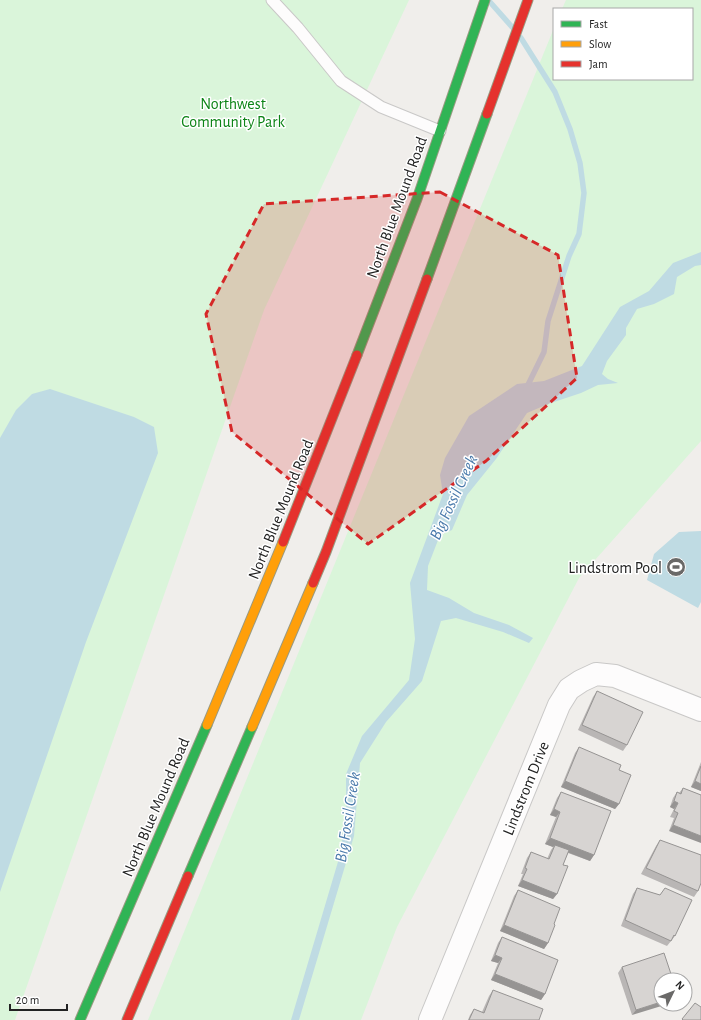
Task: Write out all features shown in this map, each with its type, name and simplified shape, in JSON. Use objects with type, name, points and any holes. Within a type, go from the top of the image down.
[{"type":"main road","name":"North Blue Mound Road","points":[[80,1020],[210,718],[302,497],[417,199],[485,0]]},
{"type":"main road","points":[[127,1020],[326,552],[528,0]]},
{"type":"street","name":"Lindstrom Drive","points":[[430,1020],[559,705],[569,689],[596,674],[616,676],[701,710]]},
{"type":"lane","points":[[272,0],[298,28],[341,81],[382,108],[440,132]]},
{"type":"highlighted area","points":[[440,192],[558,255],[577,378],[486,461],[368,544],[232,432],[206,314],[264,204]]},
{"type":"green space","name":"Northwest Community Park","points":[[0,0],[409,0],[264,310],[15,1020],[0,1020]]},
{"type":"green space","points":[[566,0],[701,0],[701,441],[579,578],[397,927],[361,1020],[148,1020],[553,30],[553,80],[693,80],[693,8],[562,8]]},
{"type":"water","points":[[701,252],[701,265],[695,266],[677,277],[674,294],[654,304],[637,309],[626,328],[626,335],[607,361],[602,374],[608,379],[618,383],[598,385],[581,393],[527,413],[496,459],[467,495],[452,530],[440,535],[428,566],[427,590],[449,598],[474,613],[509,625],[533,638],[529,643],[503,632],[456,618],[441,621],[422,681],[386,722],[360,763],[354,836],[299,1020],[291,1020],[340,855],[346,807],[346,774],[362,736],[409,680],[415,639],[410,583],[443,494],[440,475],[445,458],[469,416],[517,384],[544,381],[582,366],[620,307],[649,291],[673,263]]},
{"type":"water","points":[[50,389],[134,417],[154,427],[158,453],[86,642],[0,892],[0,438],[16,410],[32,394]]},
{"type":"water","name":"Lindstrom Pool","points":[[701,531],[701,602],[698,608],[647,580],[654,554],[679,532]]},
{"type":"building","points":[[597,691],[643,712],[627,745],[582,725]]},
{"type":"building","points":[[579,747],[621,765],[619,770],[631,775],[619,804],[565,781]]},
{"type":"building","points":[[701,766],[701,784],[695,781]]},
{"type":"building","points":[[683,788],[701,795],[701,836],[673,825],[678,813],[674,811],[678,803],[674,801],[677,792],[681,794]]},
{"type":"building","points":[[561,792],[611,811],[594,855],[550,838],[560,812],[554,809]]},
{"type":"building","points":[[660,840],[701,855],[701,883],[698,891],[646,868]]},
{"type":"building","points":[[555,845],[569,850],[563,865],[568,866],[557,894],[522,880],[527,869],[525,868],[531,852],[549,859]]},
{"type":"building","points":[[637,888],[660,895],[665,888],[692,900],[675,936],[674,935],[671,941],[625,920]]},
{"type":"building","points":[[518,890],[560,908],[548,943],[504,925]]},
{"type":"building","points":[[502,937],[558,960],[545,994],[495,974],[502,958],[495,955]]},
{"type":"building","points":[[664,953],[670,972],[653,972],[653,1005],[636,1010],[622,967]]},
{"type":"building","points":[[493,990],[543,1009],[539,1020],[469,1020],[474,1009],[484,1013]]},
{"type":"building","points":[[695,1003],[701,1007],[701,1020],[683,1020],[682,1019],[688,1012],[693,1012],[693,1005]]},
{"type":"waterway","name":"Big Fossil Creek","points":[[490,2],[512,27]]},
{"type":"waterway","name":"Big Fossil Creek","points":[[521,38],[555,92],[570,129],[580,163],[584,193],[579,234],[569,256],[548,321],[544,352],[526,389]]},
{"type":"traffic: fast","points":[[357,355],[417,199],[485,0]]},
{"type":"traffic: fast","points":[[427,279],[487,114]]},
{"type":"traffic: fast","points":[[80,1020],[207,725]]},
{"type":"traffic: fast","points":[[188,876],[252,727]]},
{"type":"traffic: slow","points":[[207,725],[283,542]]},
{"type":"traffic: slow","points":[[252,727],[313,583]]},
{"type":"traffic: jam","points":[[487,114],[528,0]]},
{"type":"traffic: jam","points":[[313,583],[326,552],[427,279]]},
{"type":"traffic: jam","points":[[283,542],[357,355]]},
{"type":"traffic: jam","points":[[127,1020],[188,876]]},
{"type":"place","name":"Lindstrom Pool","points":[[676,567]]}]
